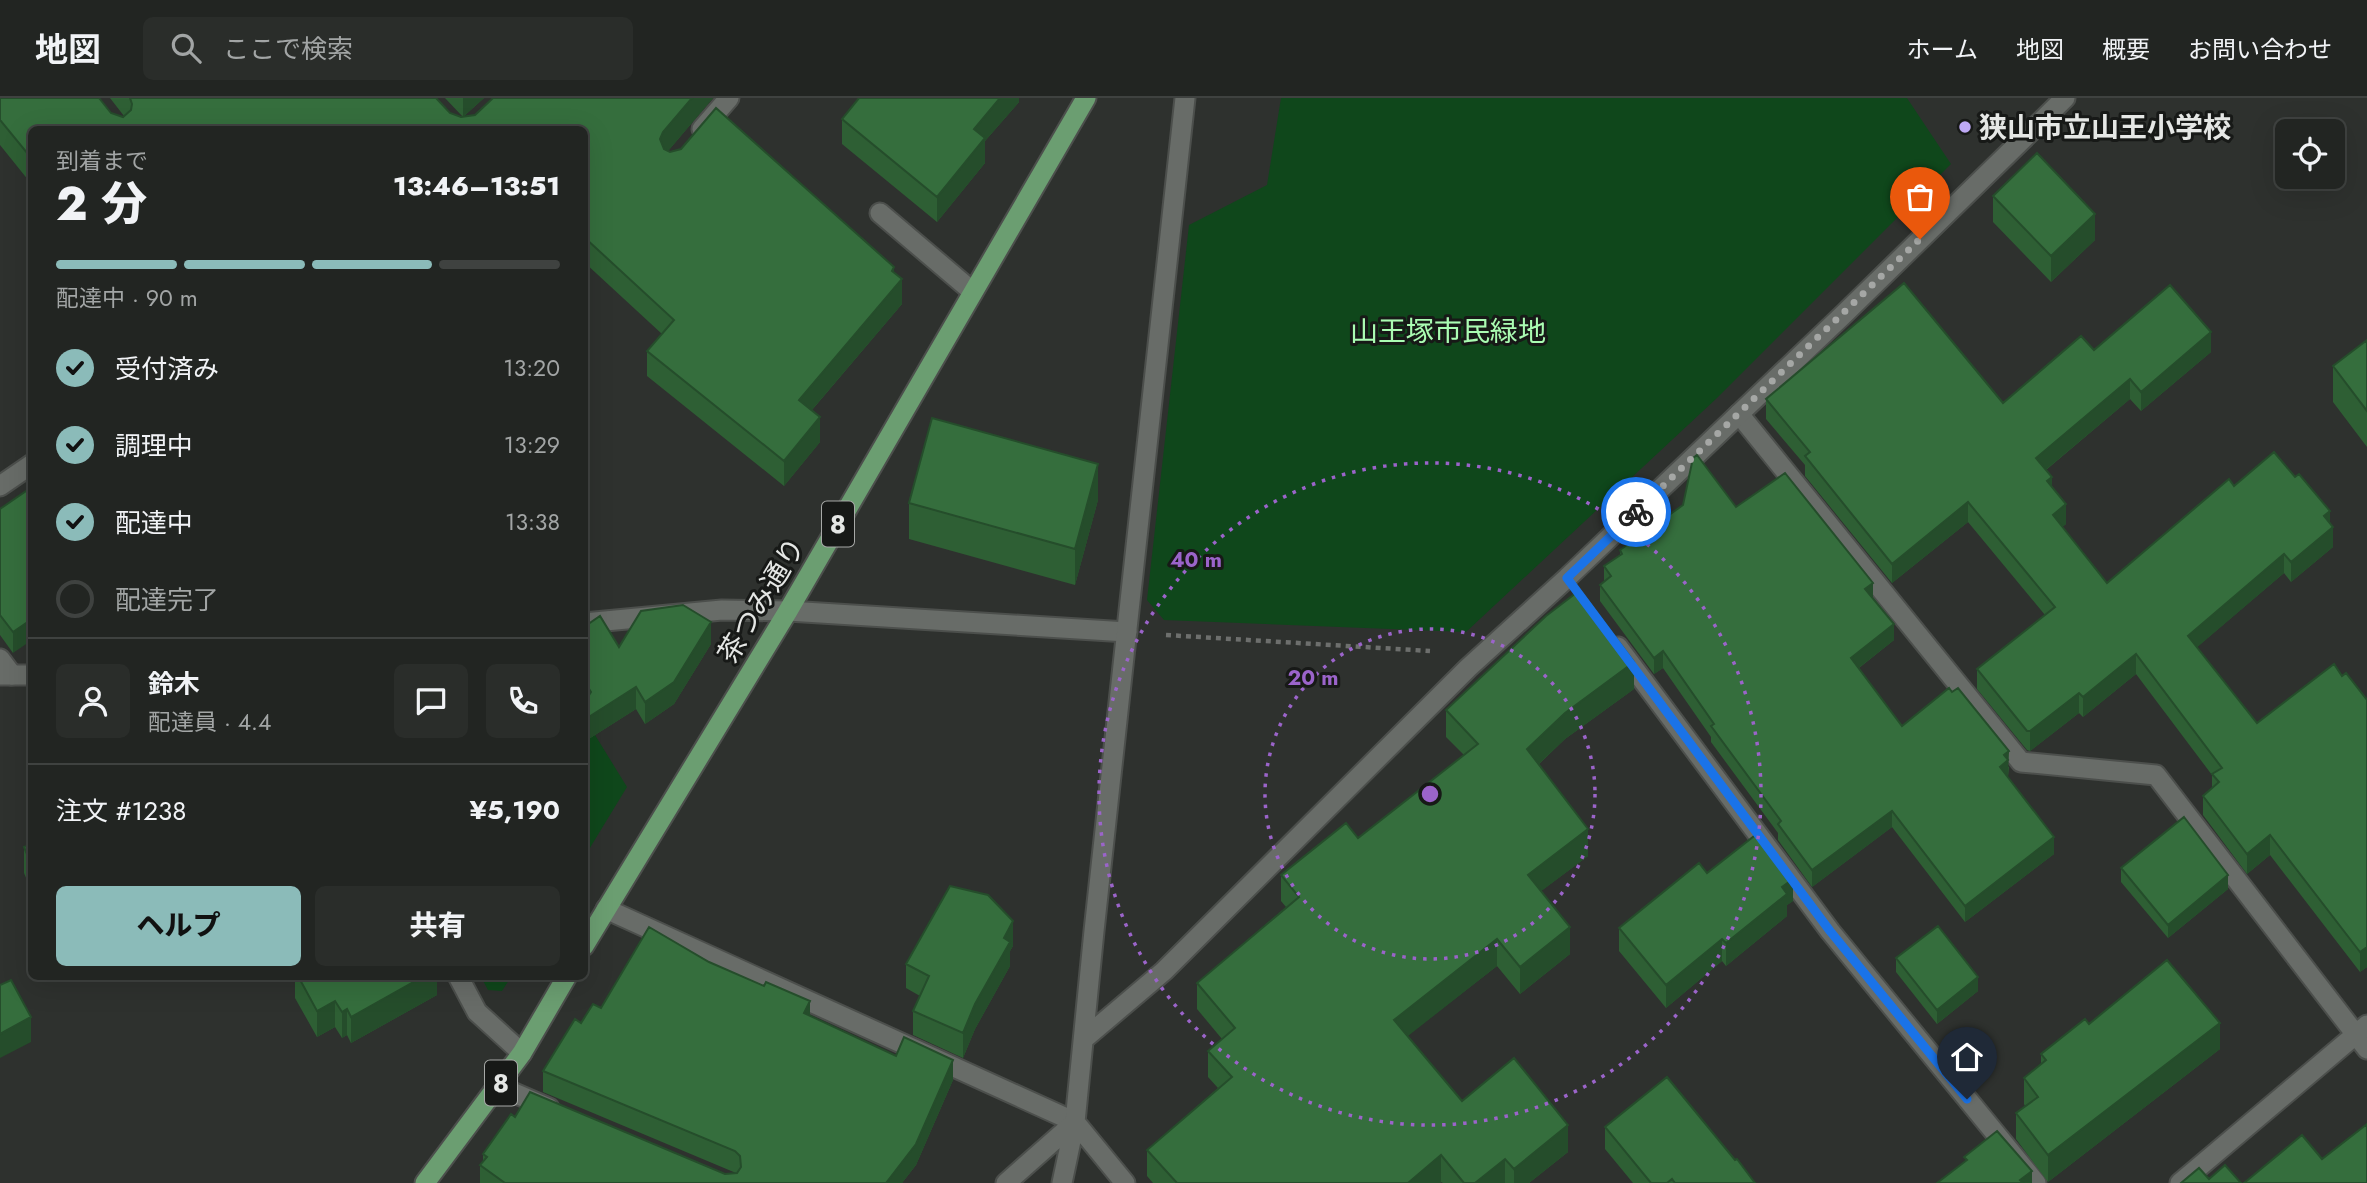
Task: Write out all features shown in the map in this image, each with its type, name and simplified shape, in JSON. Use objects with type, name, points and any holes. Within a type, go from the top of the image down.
[{"type":"main road","name":"茶つみ通り","points":[[588,939],[788,611],[1086,98]]},
{"type":"main road","name":"8","points":[[425,1183],[522,1053],[565,980]]},
{"type":"street","points":[[688,146],[729,98]]},
{"type":"street","points":[[1062,1183],[1075,1122],[1085,1038],[1094,931],[1185,98]]},
{"type":"street","points":[[1085,1038],[1164,971],[1468,668],[1572,584],[1740,414],[2065,98]]},
{"type":"street","points":[[880,212],[973,292]]},
{"type":"street","points":[[1740,414],[2021,762],[2156,775],[2363,1036],[2180,1183]]},
{"type":"street","points":[[0,486],[28,467]]},
{"type":"street","points":[[588,623],[722,610],[788,611],[1127,632]]},
{"type":"street","points":[[1609,634],[1830,931],[2036,1183]]},
{"type":"street","points":[[606,909],[1075,1122],[1125,1183]]},
{"type":"street","points":[[460,980],[477,1012],[522,1053]]},
{"type":"street","points":[[498,1086],[563,1113]]},
{"type":"street","points":[[1006,1183],[1075,1122]]},
{"type":"path","points":[[1127,632],[1453,653],[1468,668]]},
{"type":"green space","name":"山王塚市民緑地","points":[[1281,98],[1907,98],[1951,164],[1717,398],[1466,632],[1164,620],[1147,600],[1189,225],[1267,185]]},
{"type":"green space","points":[[588,724],[627,787],[588,851]]},
{"type":"green space","points":[[483,980],[509,980],[502,991],[488,990]]},
{"type":"building","points":[[0,98],[99,98],[111,113],[123,117],[131,110],[130,98],[436,98],[450,113],[461,117],[475,115],[493,98],[692,98],[663,132],[660,139],[664,149],[670,152],[681,149],[716,108],[894,267],[892,271],[902,279],[799,400],[820,417],[784,461],[647,351],[674,320],[588,241],[588,126],[28,126],[28,154],[0,120]]},
{"type":"building","points":[[859,98],[1000,98],[974,129],[985,138],[937,197],[842,119]]},
{"type":"building","points":[[2037,153],[2095,214],[2051,256],[1993,196]]},
{"type":"building","points":[[1904,283],[2003,403],[2081,336],[2094,350],[2170,285],[2211,332],[2141,392],[2130,379],[2036,458],[2052,477],[2047,481],[2066,504],[2053,515],[2107,583],[2229,479],[2234,486],[2274,452],[2295,477],[2299,474],[2330,511],[2324,516],[2333,527],[2291,562],[2284,554],[2188,636],[2257,723],[2334,664],[2342,676],[2346,673],[2367,700],[2367,947],[2360,952],[2270,835],[2247,854],[2203,796],[2219,782],[2212,774],[2222,768],[2136,654],[2083,697],[2079,693],[2027,731],[1977,669],[2055,607],[1968,502],[1892,564],[1805,456],[1810,452],[1766,399]]},
{"type":"building","points":[[2367,340],[2367,411],[2333,366]]},
{"type":"building","points":[[932,418],[1098,464],[1075,549],[909,503]]},
{"type":"building","points":[[1697,455],[1736,507],[1785,473],[1873,583],[1865,589],[1894,624],[1851,658],[1902,726],[1949,688],[1952,692],[1958,688],[2009,751],[2004,755],[2008,760],[2000,767],[2054,837],[1965,906],[1892,811],[1812,870],[1778,824],[1781,821],[1711,726],[1714,724],[1663,651],[1654,658],[1600,585],[1611,576],[1604,566],[1622,554],[1620,550],[1683,505],[1693,458]]},
{"type":"building","points":[[28,490],[28,622],[13,632],[0,615],[0,509]]},
{"type":"building","points":[[1580,590],[1634,662],[1565,713],[1527,749],[1588,829],[1528,875],[1570,927],[1520,967],[1497,939],[1394,1020],[1462,1101],[1514,1058],[1568,1125],[1514,1169],[1505,1159],[1475,1183],[1464,1183],[1441,1155],[1408,1183],[1177,1183],[1147,1150],[1232,1077],[1208,1051],[1235,1028],[1197,983],[1299,897],[1281,875],[1346,823],[1358,838],[1478,744],[1446,710],[1546,616]]},
{"type":"building","points":[[683,605],[711,622],[674,682],[645,702],[636,687],[588,717],[588,697],[591,692],[588,687],[588,624],[600,616],[619,647],[641,611]]},
{"type":"building","points":[[2184,817],[2228,875],[2168,925],[2121,868]]},
{"type":"building","points":[[1758,833],[1793,879],[1782,887],[1787,894],[1726,943],[1722,939],[1666,985],[1619,928],[1699,863],[1707,873]]},
{"type":"building","points":[[950,886],[988,895],[1013,921],[1004,938],[1010,942],[975,1004],[963,1033],[913,1011],[929,976],[906,964]]},
{"type":"building","points":[[1938,926],[1978,977],[1937,1010],[1896,958]]},
{"type":"building","points":[[649,927],[709,962],[764,986],[766,982],[810,1001],[804,1013],[896,1056],[904,1037],[953,1060],[916,1144],[886,1183],[505,1183],[480,1165],[487,1157],[483,1154],[511,1114],[515,1117],[530,1092],[725,1174],[737,1173],[741,1167],[740,1156],[735,1151],[543,1071],[575,1019],[581,1023],[593,1004],[601,1008]]},
{"type":"building","points":[[2167,960],[2220,1023],[2048,1155],[2016,1113],[2038,1097],[2024,1078],[2046,1060],[2041,1054],[2085,1019],[2089,1024]]},
{"type":"building","points":[[11,980],[31,1017],[0,1034],[0,985]]},
{"type":"building","points":[[300,980],[417,980],[351,1017],[347,1009],[342,1012],[335,1001],[317,1011]]},
{"type":"building","points":[[1667,1077],[1755,1183],[1675,1183],[1672,1179],[1667,1183],[1651,1183],[1605,1127]]},
{"type":"building","points":[[2367,1124],[2367,1183],[2244,1183],[2302,1135],[2322,1159]]},
{"type":"building","points":[[1997,1131],[2032,1171],[2020,1180],[2023,1183],[1937,1183],[1967,1160],[1964,1157]]},
{"type":"building","points":[[2225,1165],[2241,1183],[2181,1183],[2199,1168],[2209,1179]]},
{"type":"way so far","points":[[1636,512],[1920,239]]},
{"type":"place","name":"狭山市立山王小学校","points":[[1965,127]]},
{"type":"route","points":[[1636,512],[1567,578],[1830,931],[1967,1099]]}]
